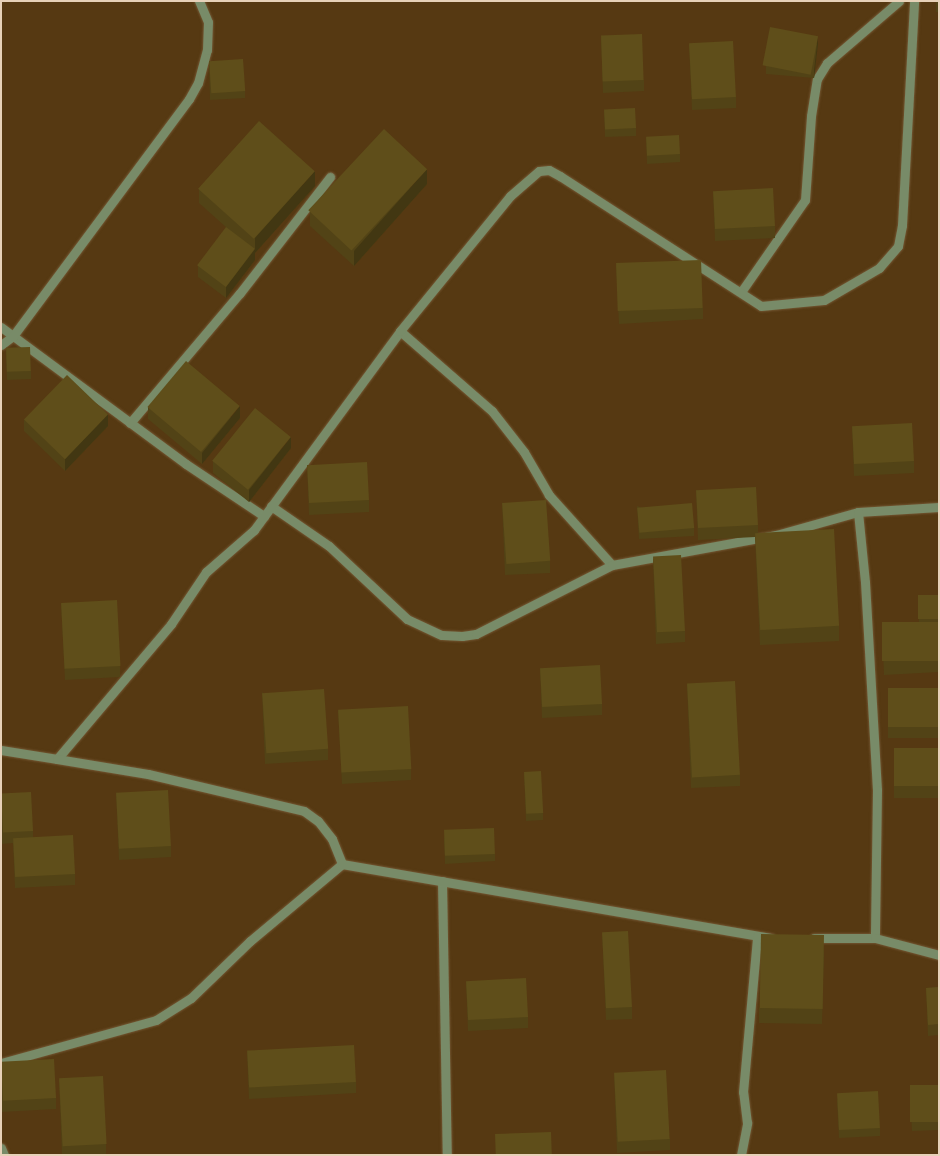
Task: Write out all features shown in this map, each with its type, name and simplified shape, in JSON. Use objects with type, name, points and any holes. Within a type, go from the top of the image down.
[{"type":"street","points":[[1,345],[13,336],[198,83],[209,36],[199,1]]},
{"type":"street","points":[[740,292],[805,200],[811,116],[817,79],[827,62],[899,1]]},
{"type":"street","points":[[57,759],[171,624],[206,572],[247,536],[264,516],[400,331],[510,196],[539,171],[549,170],[560,176],[761,306],[824,300],[879,268],[898,246],[902,225],[914,1]]},
{"type":"street","points":[[130,423],[240,292],[330,177]]},
{"type":"street","points":[[1,327],[130,423],[264,516]]},
{"type":"street","points":[[400,331],[492,411],[524,452],[549,495],[612,565]]},
{"type":"street","points":[[271,506],[329,546],[407,619],[442,634],[476,634],[612,565],[776,535],[858,512],[939,507]]},
{"type":"street","points":[[858,512],[865,582],[877,790],[875,938]]},
{"type":"street","points":[[1,750],[148,774],[304,811],[318,821],[332,839],[342,864]]},
{"type":"street","points":[[1,1063],[156,1020],[191,998],[250,941],[342,864],[757,938],[786,938]]},
{"type":"street","points":[[442,881],[447,1155]]},
{"type":"street","points":[[741,1155],[747,1123],[743,1092],[757,938]]},
{"type":"street","points":[[806,938],[875,938],[939,955]]},
{"type":"street","points":[[1,1148],[4,1155]]},
{"type":"building","points":[[770,27],[818,36],[811,75],[763,65]]},
{"type":"building","points":[[642,34],[644,80],[603,81],[601,35]]},
{"type":"building","points":[[733,41],[736,97],[692,99],[689,43]]},
{"type":"building","points":[[243,59],[245,91],[211,93],[209,61]]},
{"type":"building","points":[[635,108],[636,128],[605,130],[604,110]]},
{"type":"building","points":[[259,121],[315,171],[254,239],[198,189]]},
{"type":"building","points":[[384,129],[427,169],[351,250],[308,210]]},
{"type":"building","points":[[679,135],[680,154],[647,156],[646,137]]},
{"type":"building","points":[[773,188],[775,226],[715,229],[713,191]]},
{"type":"building","points":[[226,227],[255,249],[226,287],[197,265]]},
{"type":"building","points":[[701,260],[703,308],[618,311],[616,263]]},
{"type":"building","points":[[30,347],[31,371],[7,372],[6,348]]},
{"type":"building","points":[[186,361],[240,406],[201,452],[147,407]]},
{"type":"building","points":[[67,375],[108,415],[65,459],[24,420]]},
{"type":"building","points":[[255,408],[291,437],[248,490],[212,461]]},
{"type":"building","points":[[912,423],[914,461],[854,464],[852,426]]},
{"type":"building","points":[[367,462],[369,500],[309,503],[307,465]]},
{"type":"building","points":[[756,487],[758,525],[698,528],[696,490]]},
{"type":"building","points":[[546,500],[550,561],[506,564],[502,503]]},
{"type":"building","points":[[692,503],[694,528],[639,533],[637,508]]},
{"type":"building","points":[[834,529],[839,626],[760,630],[755,533]]},
{"type":"building","points":[[681,555],[685,631],[657,632],[653,556]]},
{"type":"building","points":[[918,595],[939,595],[939,619],[918,619]]},
{"type":"building","points":[[117,600],[120,666],[65,669],[61,603]]},
{"type":"building","points":[[882,622],[939,622],[939,661],[882,661]]},
{"type":"building","points":[[600,665],[602,704],[542,707],[540,668]]},
{"type":"building","points":[[735,681],[740,775],[692,777],[687,684]]},
{"type":"building","points":[[888,688],[939,688],[939,727],[888,727]]},
{"type":"building","points":[[324,689],[328,749],[266,753],[262,693]]},
{"type":"building","points":[[408,706],[411,769],[341,773],[338,710]]},
{"type":"building","points":[[894,748],[939,748],[939,786],[894,786]]},
{"type":"building","points":[[541,771],[543,813],[526,814],[524,772]]},
{"type":"building","points":[[168,790],[171,846],[119,849],[116,793]]},
{"type":"building","points":[[31,792],[33,831],[3,833],[1,794]]},
{"type":"building","points":[[494,828],[495,854],[445,856],[444,830]]},
{"type":"building","points":[[73,835],[75,874],[15,877],[13,838]]},
{"type":"building","points":[[628,931],[632,1007],[606,1008],[602,932]]},
{"type":"building","points":[[761,934],[824,935],[823,1009],[760,1008]]},
{"type":"building","points":[[526,978],[528,1017],[468,1020],[466,981]]},
{"type":"building","points":[[939,987],[939,1024],[928,1025],[926,988]]},
{"type":"building","points":[[354,1045],[356,1082],[249,1088],[247,1051]]},
{"type":"building","points":[[54,1059],[56,1098],[3,1101],[1,1062]]},
{"type":"building","points":[[666,1070],[670,1139],[618,1142],[614,1073]]},
{"type":"building","points":[[103,1076],[107,1144],[63,1146],[59,1078]]},
{"type":"building","points":[[910,1085],[939,1085],[939,1122],[910,1122]]},
{"type":"building","points":[[878,1091],[880,1128],[839,1130],[837,1093]]},
{"type":"building","points":[[551,1132],[552,1155],[496,1155],[495,1134]]}]
